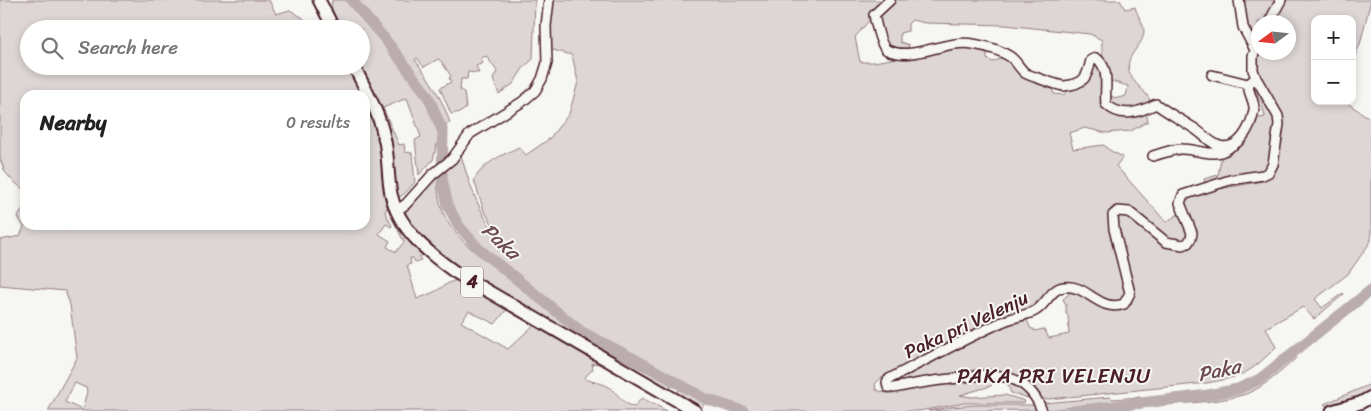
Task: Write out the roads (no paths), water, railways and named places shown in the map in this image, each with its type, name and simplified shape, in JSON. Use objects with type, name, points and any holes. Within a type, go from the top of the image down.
[{"type":"main road","points":[[319,0],[329,20]]},
{"type":"main road","name":"4","points":[[358,75],[366,90]]},
{"type":"main road","name":"4","points":[[370,99],[384,136],[391,194],[396,211],[425,248],[455,272],[694,411]]},
{"type":"main road","points":[[1332,411],[1352,406],[1371,397]]},
{"type":"street","points":[[396,211],[406,204],[432,175],[452,159],[470,134],[522,102],[535,91],[542,79],[547,64],[546,26],[549,0]]},
{"type":"street","points":[[890,0],[874,15],[881,43],[888,50],[908,53],[920,52],[953,43],[972,44],[1007,54],[1028,75],[1047,80],[1058,86],[1082,82],[1086,78],[1090,60],[1096,58],[1099,59],[1106,75],[1106,104],[1110,108],[1126,113],[1136,112],[1156,104],[1167,113],[1199,131],[1211,142],[1226,147],[1232,146]]},
{"type":"street","points":[[1239,0],[1243,27],[1251,38]]},
{"type":"street","points":[[1273,15],[1281,0]]},
{"type":"street","name":"Paka pri Velenju","points":[[1041,407],[1030,391],[1018,381],[997,374],[894,388],[888,387],[886,382],[1004,320],[1034,312],[1042,307],[1058,288],[1065,286],[1072,288],[1110,306],[1124,304],[1130,293],[1114,229],[1114,214],[1123,210],[1129,212],[1166,242],[1183,245],[1188,243],[1192,233],[1180,203],[1183,195],[1230,180],[1263,175],[1269,172],[1273,164],[1279,124],[1278,116],[1256,78],[1254,60]]},
{"type":"street","points":[[1212,75],[1248,84]]},
{"type":"street","points":[[1248,84],[1256,78]]},
{"type":"street","points":[[1153,156],[1181,149],[1219,153],[1226,151],[1240,141],[1246,132],[1254,109],[1248,84]]},
{"type":"waterway","name":"Paka","points":[[351,0],[368,20]]},
{"type":"waterway","name":"Paka","points":[[370,22],[428,96],[443,132],[442,179],[448,206],[459,226],[479,249],[582,332],[706,399],[743,411]]},
{"type":"waterway","name":"Paka","points":[[1073,411],[1208,395],[1238,389],[1260,379],[1371,290]]},
{"type":"district","name":"PAKA PRI VELENJU","points":[[1054,376]]}]
